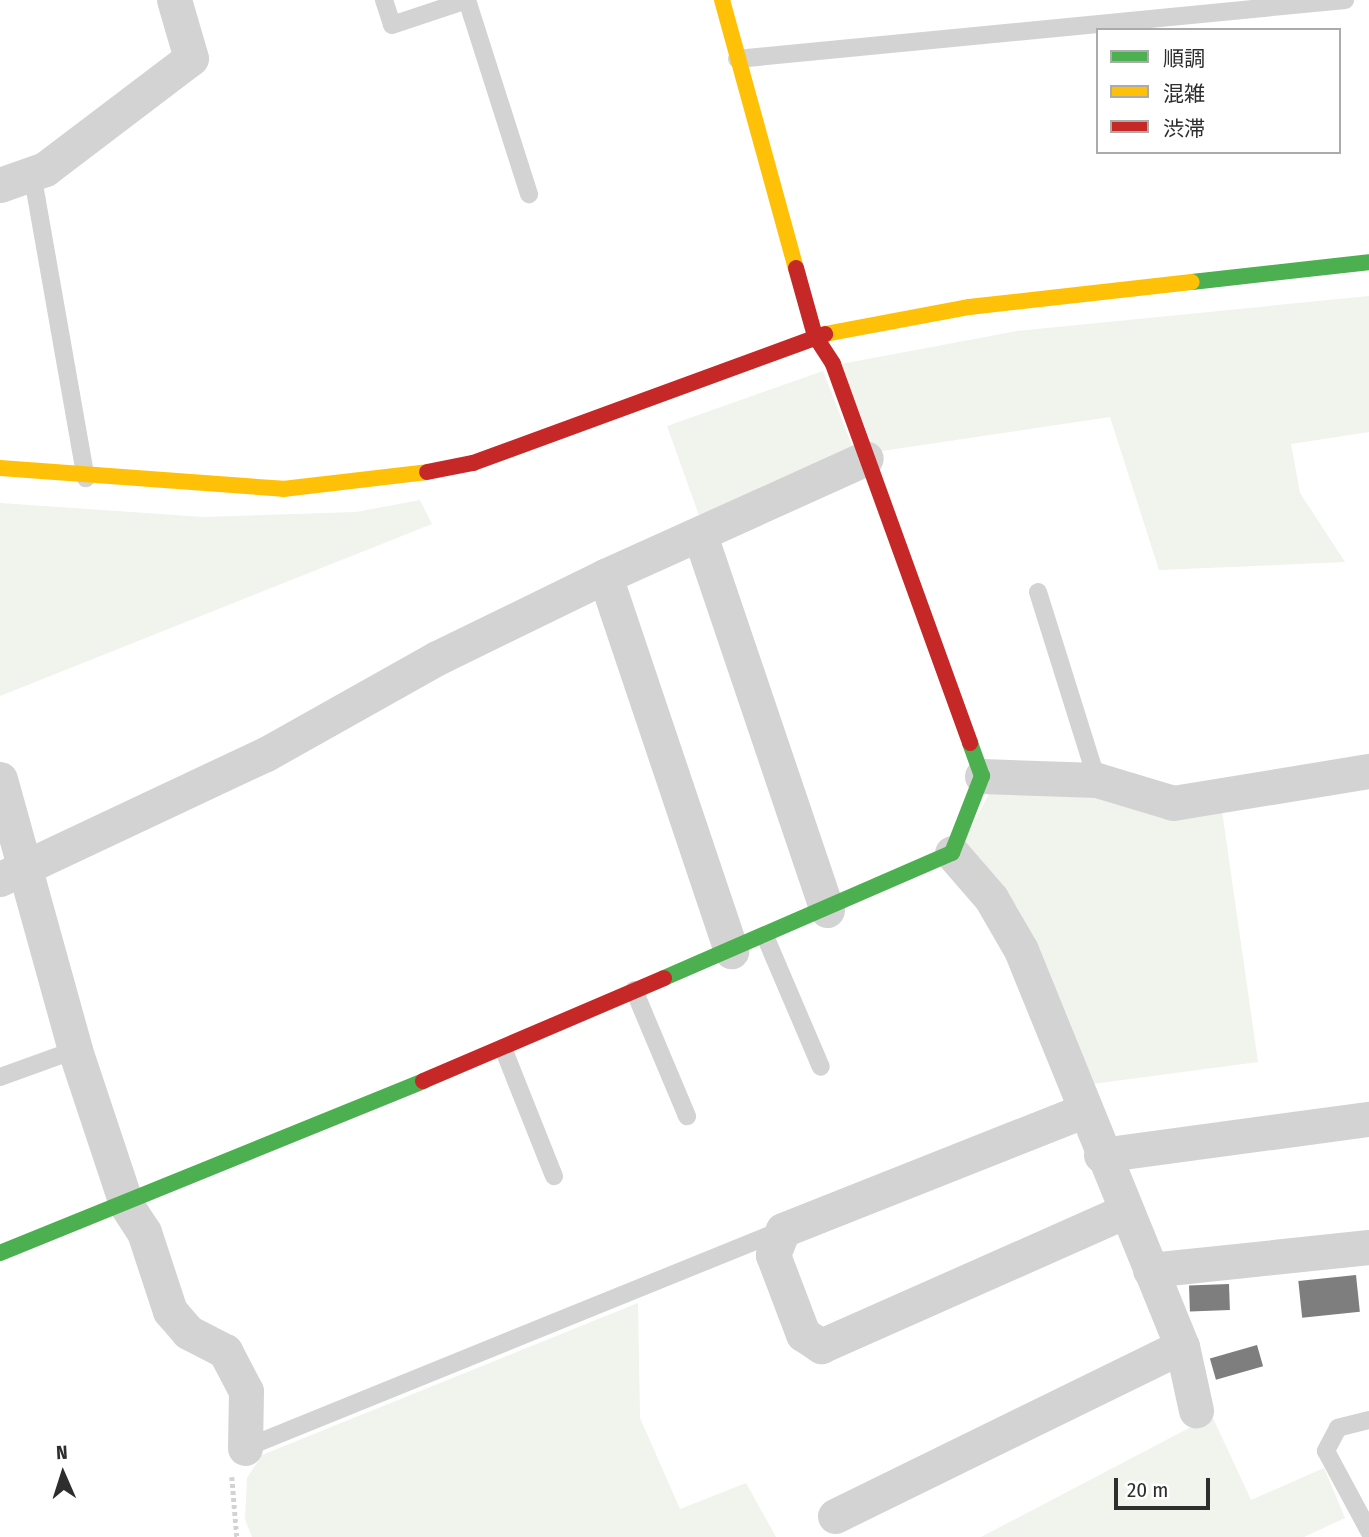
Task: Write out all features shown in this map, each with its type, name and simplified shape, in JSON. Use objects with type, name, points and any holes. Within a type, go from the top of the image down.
[{"type":"street","points":[[16,179],[191,58],[174,0]]},
{"type":"street","points":[[0,1253],[127,1206],[634,990],[732,951],[952,853],[982,776],[833,364],[816,336],[722,0]]},
{"type":"street","points":[[0,468],[86,478],[283,489],[375,482],[461,465],[816,336],[969,307],[1369,262]]},
{"type":"street","points":[[13,874],[266,754],[438,658],[605,576],[866,458]]},
{"type":"street","points":[[699,535],[827,910]]},
{"type":"street","points":[[605,576],[732,951]]},
{"type":"street","points":[[982,776],[1097,780],[1173,803],[1369,771]]},
{"type":"street","points":[[0,779],[13,874],[127,1206],[144,1232],[170,1311],[188,1332],[225,1351],[246,1391],[245,1448]]},
{"type":"street","points":[[952,853],[991,898],[1021,950],[1083,1111],[1182,1346],[1196,1410]]},
{"type":"street","points":[[1083,1111],[783,1230],[773,1255],[803,1334],[821,1346],[1125,1211]]},
{"type":"street","points":[[1101,1155],[1369,1119]]},
{"type":"street","points":[[1150,1270],[1369,1247]]},
{"type":"street","points":[[835,1516],[1182,1346]]},
{"type":"lane","points":[[384,0],[391,25],[467,0],[529,194]]},
{"type":"lane","points":[[737,59],[1345,0]]},
{"type":"lane","points":[[16,179],[86,478]]},
{"type":"lane","points":[[1038,592],[1097,780]]},
{"type":"lane","points":[[765,936],[821,1067]]},
{"type":"lane","points":[[634,990],[687,1116]]},
{"type":"lane","points":[[503,1048],[554,1176]]},
{"type":"lane","points":[[0,1077],[75,1050]]},
{"type":"lane","points":[[245,1448],[783,1230]]},
{"type":"lane","points":[[1369,1420],[1338,1428],[1326,1451],[1369,1531]]},
{"type":"path","points":[[237,1537],[228,1483],[245,1448]]},
{"type":"shaded area","points":[[1369,296],[1369,432],[1291,444],[1300,493],[1345,562],[1159,570],[1110,417],[875,452],[841,364],[1017,331]]},
{"type":"shaded area","points":[[823,371],[853,448],[701,521],[667,426]]},
{"type":"shaded area","points":[[420,500],[432,524],[0,696],[0,503],[204,517],[356,512]]},
{"type":"shaded area","points":[[993,786],[1221,804],[1258,1062],[1092,1084],[1018,908],[962,845]]},
{"type":"shaded area","points":[[638,1303],[640,1418],[680,1509],[746,1483],[776,1537],[252,1537],[245,1519],[247,1478],[262,1455]]},
{"type":"shaded area","points":[[1212,1416],[1251,1500],[1324,1468],[1345,1518],[1304,1537],[981,1537]]},
{"type":"building","points":[[1356,1275],[1360,1312],[1302,1318],[1298,1281]]},
{"type":"building","points":[[1229,1284],[1230,1310],[1190,1311],[1189,1285]]},
{"type":"building","points":[[1257,1345],[1263,1366],[1216,1380],[1210,1359]]},
{"type":"traffic: fast","points":[[1192,282],[1369,262]]},
{"type":"traffic: fast","points":[[664,978],[952,853],[982,776],[970,743]]},
{"type":"traffic: fast","points":[[0,1253],[423,1081]]},
{"type":"traffic: slow","points":[[722,0],[796,268]]},
{"type":"traffic: slow","points":[[825,334],[969,307],[1192,282]]},
{"type":"traffic: slow","points":[[0,468],[283,489],[427,472]]},
{"type":"traffic: jam","points":[[796,268],[815,336],[833,364],[970,743]]},
{"type":"traffic: jam","points":[[427,472],[473,463],[825,334]]},
{"type":"traffic: jam","points":[[423,1081],[664,978]]}]
